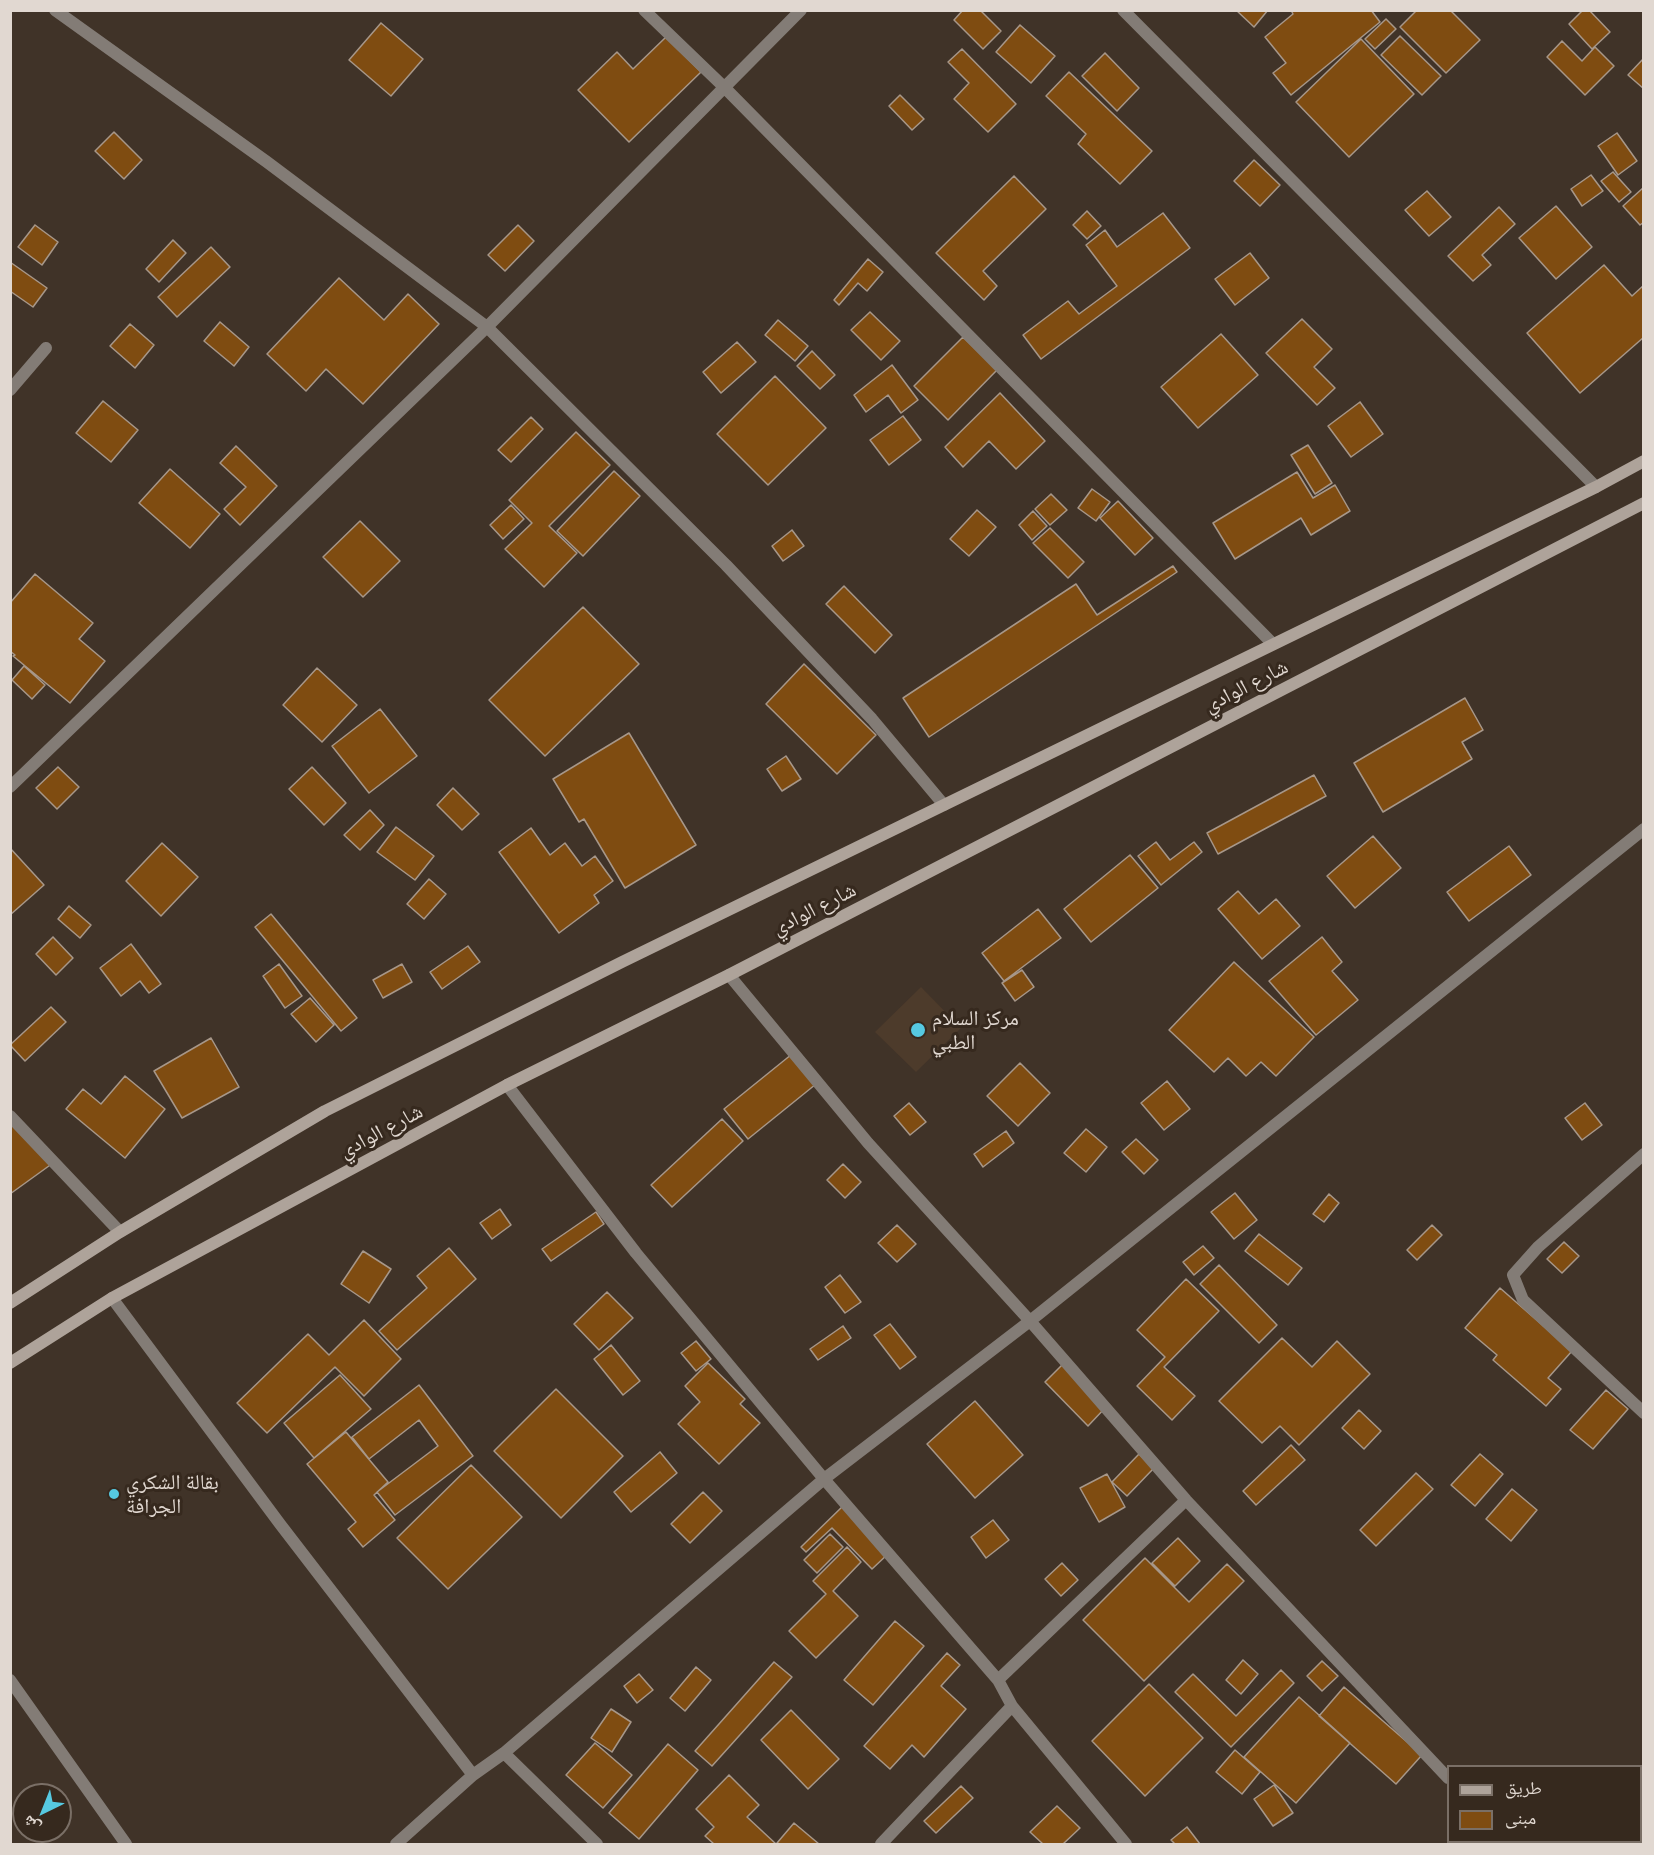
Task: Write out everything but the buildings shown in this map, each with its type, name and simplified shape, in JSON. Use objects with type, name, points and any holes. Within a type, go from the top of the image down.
[{"type":"main road","name":"شارع الوادي","points":[[10,1303],[120,1232],[325,1111],[622,962],[1596,487],[1644,461]]},
{"type":"main road","name":"شارع الوادي","points":[[10,1363],[112,1298],[507,1085],[729,975],[1644,503]]},
{"type":"street","points":[[56,10],[267,162],[487,327],[734,574],[872,719],[944,805]]},
{"type":"street","points":[[644,10],[724,87],[1274,644]]},
{"type":"street","points":[[10,787],[487,327],[801,10]]},
{"type":"street","points":[[1122,10],[1596,487]]},
{"type":"street","points":[[10,390],[46,348]]},
{"type":"street","points":[[396,1845],[473,1775],[504,1753],[824,1479],[1030,1321],[1644,829]]},
{"type":"street","points":[[729,975],[868,1143],[1030,1321],[1186,1500],[1447,1776]]},
{"type":"street","points":[[507,1085],[636,1254],[824,1479],[998,1680],[1012,1706],[1126,1845]]},
{"type":"street","points":[[10,1116],[120,1232]]},
{"type":"street","points":[[1644,1154],[1538,1247],[1513,1275],[1523,1300],[1644,1413]]},
{"type":"street","points":[[112,1298],[280,1524],[473,1775]]},
{"type":"street","points":[[998,1680],[1186,1500]]},
{"type":"street","points":[[10,1680],[126,1845]]},
{"type":"street","points":[[881,1845],[1012,1706]]},
{"type":"street","points":[[504,1753],[597,1845]]},
{"type":"shaded area","name":"مركز السلام الطبي","points":[[921,987],[961,1028],[916,1072],[875,1032]]},
{"type":"place","name":"مركز السلام الطبي","points":[[918,1030]]},
{"type":"place","name":"بقالة الشكري الجرافة","points":[[114,1494]]}]
